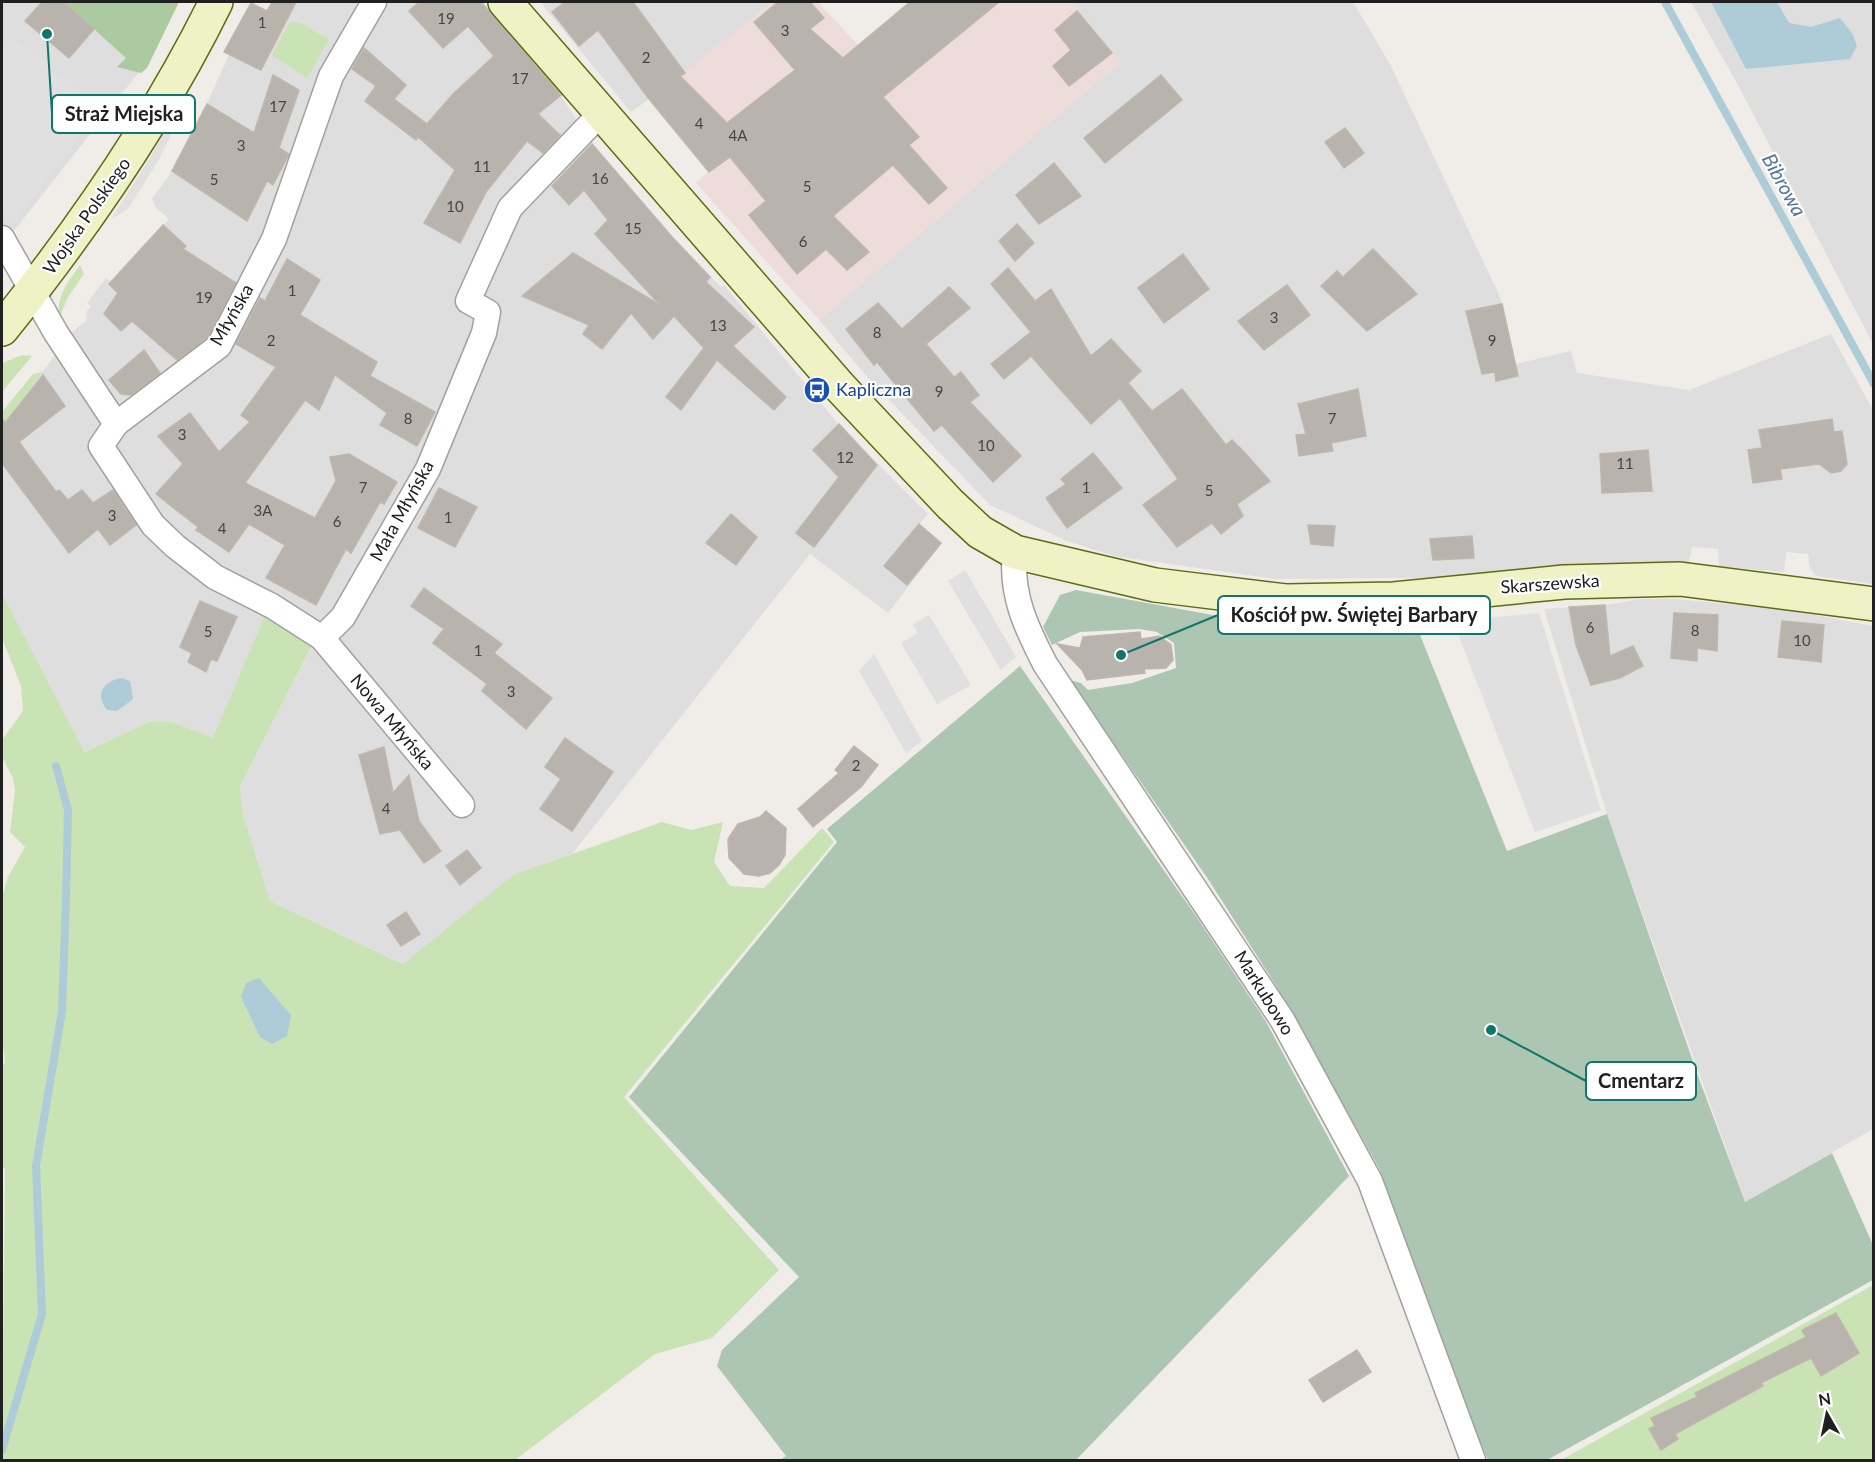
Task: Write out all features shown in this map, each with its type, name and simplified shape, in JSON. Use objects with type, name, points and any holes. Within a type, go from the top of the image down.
[{"type":"street","name":"Wojska Polskiego","points":[[2,329],[73,239],[132,152],[191,52],[216,2]]},
{"type":"street","name":"Młyńska","points":[[116,424],[219,346],[274,239],[331,76],[374,2]]},
{"type":"street","points":[[505,2],[603,111],[840,387],[950,504],[980,532],[1015,552]]},
{"type":"street","name":"Mała Młyńska","points":[[322,638],[343,617],[428,469],[484,333],[488,312],[468,301],[510,208],[603,111]]},
{"type":"street","points":[[2,238],[56,333],[116,424],[101,446],[153,525],[175,546],[215,577],[272,606],[322,638]]},
{"type":"street","name":"Skarszewska","points":[[1015,552],[1155,585],[1286,601],[1384,599],[1564,582],[1680,579],[1874,604]]},
{"type":"street","name":"Markubowo","points":[[1015,552],[1013,574],[1015,594],[1027,630],[1046,664],[1283,1021],[1370,1181],[1473,1461]]},
{"type":"street","name":"Nowa Młyńska","points":[[322,638],[462,805]]},
{"type":"shaded area","points":[[2,2],[175,2],[146,63],[2,246]]},
{"type":"shaded area","points":[[272,2],[482,2],[563,93],[562,98],[593,144],[673,237],[721,287],[724,285],[839,425],[928,514],[919,524],[942,543],[888,613],[810,554],[572,854],[513,875],[404,964],[270,901],[243,815],[240,786],[314,643],[266,614],[213,739],[172,722],[149,722],[83,752],[2,593],[2,427],[73,331],[86,321],[87,311],[91,307],[87,303],[106,278],[111,281],[169,219],[156,208],[152,199],[172,171],[207,103],[229,55],[224,52],[251,3],[267,10]]},
{"type":"shaded area","points":[[540,2],[772,2],[685,73],[631,112]]},
{"type":"shaded area","points":[[772,2],[818,2],[858,45],[910,2],[1070,2],[1120,62],[819,320],[696,183],[708,172],[649,99]]},
{"type":"shaded area","points":[[1070,2],[1353,2],[1390,64],[1501,299],[1516,364],[1571,351],[1577,373],[1689,390],[1831,334],[1873,410],[1873,584],[1816,576],[1810,568],[1808,554],[1786,552],[1784,572],[1719,566],[1718,549],[1692,547],[1689,562],[1587,566],[1481,577],[1275,579],[1114,556],[1065,540],[990,505],[868,378],[819,320],[1120,62]]},
{"type":"shaded area","points":[[1691,2],[1873,2],[1873,344],[1738,85]]},
{"type":"shaded area","points":[[13,37],[102,109],[15,220],[2,207],[2,52]]},
{"type":"shaded area","points":[[183,91],[185,107],[158,161],[128,209],[111,219],[150,158]]},
{"type":"shaded area","points":[[965,570],[1016,657],[1001,670],[948,581]]},
{"type":"shaded area","points":[[1642,599],[1674,599],[1784,609],[1873,626],[1873,1129],[1745,1202],[1607,814],[1544,609],[1605,605]]},
{"type":"shaded area","points":[[1539,613],[1601,810],[1535,832],[1453,621]]},
{"type":"shaded area","points":[[929,615],[971,685],[937,704],[901,643],[918,633],[913,624]]},
{"type":"shaded area","points":[[874,654],[922,741],[906,753],[859,671]]},
{"type":"green space","points":[[64,2],[179,2],[147,68],[141,73],[117,67],[126,58]]},
{"type":"green space","points":[[290,22],[301,23],[329,40],[307,78],[272,55]]},
{"type":"green space","points":[[80,265],[84,274],[68,297],[59,318],[61,296]]},
{"type":"green space","points":[[22,355],[32,356],[2,392],[2,363]]},
{"type":"green space","points":[[43,372],[2,427],[2,412],[33,374]]},
{"type":"green space","points":[[1076,590],[1240,620],[1416,625],[1507,851],[1607,814],[1698,1076],[1745,1202],[1832,1153],[1873,1245],[1873,1280],[1547,1460],[1488,1460],[1466,1411],[1379,1168],[1275,984],[1208,879],[1070,680],[1081,683],[1088,690],[1132,683],[1176,668],[1174,643],[1157,632],[1139,629],[1080,632],[1052,645],[1043,627],[1060,595]]},
{"type":"green space","points":[[2,593],[84,752],[149,722],[172,722],[213,738],[266,613],[314,642],[240,786],[243,815],[270,901],[403,964],[513,875],[662,822],[691,830],[723,822],[714,862],[730,886],[764,888],[822,828],[834,842],[624,1097],[779,1270],[712,1338],[655,1354],[515,1460],[2,1460],[5,1168],[2,1168],[2,1065],[5,1063],[2,1035],[2,897],[8,877],[25,847],[10,832],[15,790],[13,778],[2,757],[2,740],[23,711],[21,686],[2,638]]},
{"type":"green space","points":[[1020,666],[1196,916],[1265,1020],[1349,1176],[1076,1460],[780,1460],[786,1456],[717,1366],[722,1350],[799,1277],[629,1097],[837,842],[827,829]]},
{"type":"green space","points":[[1873,1285],[1873,1460],[1561,1460]]},
{"type":"water","points":[[1711,2],[1777,2],[1789,23],[1811,27],[1840,18],[1852,33],[1857,46],[1850,59],[1746,69]]},
{"type":"water","points":[[122,678],[130,681],[133,699],[117,711],[107,710],[101,699],[102,690],[110,682]]},
{"type":"water","points":[[259,978],[291,1015],[287,1036],[272,1044],[260,1037],[241,997],[246,983]]},
{"type":"building","points":[[42,2],[63,2],[94,29],[69,58],[25,21]]},
{"type":"building","points":[[272,2],[296,2],[261,70],[224,52],[251,3],[267,11]]},
{"type":"building","points":[[419,2],[481,2],[561,95],[538,114],[560,135],[543,153],[527,141],[486,192],[460,243],[424,223],[455,170],[418,137],[416,140],[365,101],[376,86],[352,69],[364,48],[406,85],[394,99],[427,124],[453,94],[494,56],[468,26],[443,48],[409,11]]},
{"type":"building","points":[[565,2],[633,2],[685,73],[680,76],[727,123],[795,70],[754,22],[778,2],[810,2],[824,18],[810,29],[843,58],[910,2],[999,2],[883,97],[919,137],[909,145],[947,188],[929,204],[893,165],[833,216],[869,252],[847,270],[826,249],[797,274],[749,215],[766,201],[730,157],[709,172],[649,99],[598,30],[579,46],[552,12]]},
{"type":"building","points":[[1077,11],[1112,53],[1069,86],[1053,66],[1071,50],[1055,30]]},
{"type":"building","points":[[273,75],[299,90],[279,148],[289,154],[273,185],[267,181],[247,221],[172,171],[207,104],[254,133]]},
{"type":"building","points":[[1161,75],[1182,100],[1105,163],[1084,138]]},
{"type":"building","points":[[1345,128],[1364,153],[1344,168],[1325,142]]},
{"type":"building","points":[[592,144],[672,237],[710,277],[706,282],[754,327],[733,346],[786,397],[774,410],[717,360],[681,410],[666,397],[704,348],[674,316],[653,339],[631,313],[602,349],[583,334],[589,325],[522,296],[573,253],[660,305],[595,234],[608,220],[584,190],[569,205],[552,186]]},
{"type":"building","points":[[1054,163],[1081,196],[1039,224],[1016,195]]},
{"type":"building","points":[[1017,224],[1034,243],[1015,261],[999,241]]},
{"type":"building","points":[[163,225],[186,246],[183,249],[236,283],[208,337],[177,360],[132,321],[121,331],[104,314],[118,293],[109,284]]},
{"type":"building","points":[[1373,249],[1417,294],[1367,331],[1321,286],[1337,271],[1343,277]]},
{"type":"building","points":[[1183,254],[1209,289],[1164,323],[1138,288]]},
{"type":"building","points":[[287,259],[320,280],[300,315],[377,362],[370,376],[435,412],[417,446],[380,425],[387,413],[335,375],[319,410],[305,400],[245,483],[315,518],[336,481],[330,457],[349,454],[397,482],[384,504],[380,502],[351,553],[346,549],[316,605],[266,578],[285,545],[249,524],[229,552],[196,530],[198,527],[156,494],[183,464],[158,436],[190,413],[219,452],[250,422],[241,415],[276,367],[236,344],[260,298],[265,301]]},
{"type":"building","points":[[1008,268],[1035,301],[1051,289],[1091,356],[1111,339],[1141,371],[1128,383],[1152,411],[1182,389],[1226,445],[1232,440],[1245,453],[1270,481],[1237,504],[1243,516],[1221,534],[1212,523],[1177,547],[1143,505],[1178,479],[1120,398],[1091,424],[1031,356],[1004,379],[991,364],[1031,332],[991,284]]},
{"type":"building","points":[[1287,285],[1310,315],[1264,350],[1238,321]]},
{"type":"building","points":[[949,287],[970,308],[926,344],[954,377],[961,372],[979,395],[970,402],[1021,456],[993,482],[942,425],[934,431],[877,362],[874,365],[846,329],[878,303],[902,329]]},
{"type":"building","points":[[1502,304],[1518,376],[1496,381],[1495,372],[1482,374],[1466,311]]},
{"type":"building","points":[[144,350],[160,373],[131,395],[121,394],[109,380]]},
{"type":"building","points":[[43,375],[65,406],[19,442],[56,492],[59,490],[68,500],[82,490],[93,503],[113,490],[136,525],[110,545],[98,529],[69,553],[2,463],[2,418],[5,423]]},
{"type":"building","points":[[1358,389],[1366,436],[1331,443],[1333,451],[1299,456],[1296,435],[1306,434],[1298,404]]},
{"type":"building","points":[[1832,419],[1834,432],[1842,431],[1847,464],[1841,471],[1831,473],[1819,464],[1780,469],[1782,479],[1753,483],[1748,450],[1762,448],[1759,430]]},
{"type":"building","points":[[839,424],[877,465],[814,547],[796,533],[839,477],[813,450]]},
{"type":"building","points":[[1648,450],[1652,491],[1602,493],[1600,454]]},
{"type":"building","points":[[1093,453],[1122,488],[1067,528],[1046,498],[1066,484],[1061,479]]},
{"type":"building","points":[[439,488],[477,507],[455,547],[418,528]]},
{"type":"building","points":[[731,514],[757,537],[736,565],[706,543]]},
{"type":"building","points":[[919,524],[941,543],[907,585],[884,566]]},
{"type":"building","points":[[1308,525],[1335,526],[1333,546],[1311,544]]},
{"type":"building","points":[[1472,536],[1474,558],[1433,560],[1430,539]]},
{"type":"building","points":[[424,588],[502,644],[494,653],[552,698],[526,729],[482,691],[487,684],[433,643],[444,629],[411,606]]},
{"type":"building","points":[[200,601],[237,617],[217,661],[211,659],[206,672],[188,662],[192,653],[180,647]]},
{"type":"building","points":[[1605,605],[1610,656],[1633,646],[1643,666],[1620,678],[1591,685],[1576,645],[1569,607]]},
{"type":"building","points":[[1674,613],[1718,615],[1717,651],[1697,648],[1697,661],[1671,658]]},
{"type":"building","points":[[1782,621],[1824,625],[1821,662],[1778,657]]},
{"type":"building","points":[[1140,632],[1141,639],[1160,636],[1171,645],[1173,660],[1166,668],[1144,669],[1145,673],[1087,680],[1082,670],[1057,644],[1080,648],[1083,637]]},
{"type":"building","points":[[565,738],[613,772],[572,831],[540,809],[561,779],[545,767]]},
{"type":"building","points":[[854,746],[878,765],[861,787],[813,827],[798,809],[839,773],[835,770]]},
{"type":"building","points":[[384,747],[393,793],[409,775],[419,821],[441,851],[424,863],[400,830],[380,834],[359,755]]},
{"type":"building","points":[[766,811],[786,828],[785,855],[770,873],[759,876],[744,874],[729,858],[728,839],[738,824],[760,817]]},
{"type":"building","points":[[467,850],[481,868],[460,885],[446,866]]},
{"type":"building","points":[[406,912],[420,934],[401,946],[387,925]]},
{"type":"building","points":[[1836,1313],[1859,1353],[1821,1376],[1811,1358],[1761,1383],[1763,1386],[1675,1434],[1678,1439],[1661,1450],[1649,1429],[1655,1426],[1651,1418],[1697,1397],[1695,1393],[1806,1337],[1802,1330]]},
{"type":"building","points":[[1357,1350],[1371,1372],[1323,1402],[1309,1380]]},
{"type":"waterway","name":"Bibrowa","points":[[1665,2],[1874,384]]},
{"type":"waterway","points":[[2,1450],[42,1314],[36,1166],[62,1011],[66,899],[68,810],[56,766]]},
{"type":"place","name":"Straż Miejska","points":[[47,34]]},
{"type":"place","name":"Kapliczna","points":[[817,390]]},
{"type":"place","name":"Kościół pw. Świętej Barbary","points":[[1121,655]]},
{"type":"place","name":"Cmentarz","points":[[1491,1030]]}]
